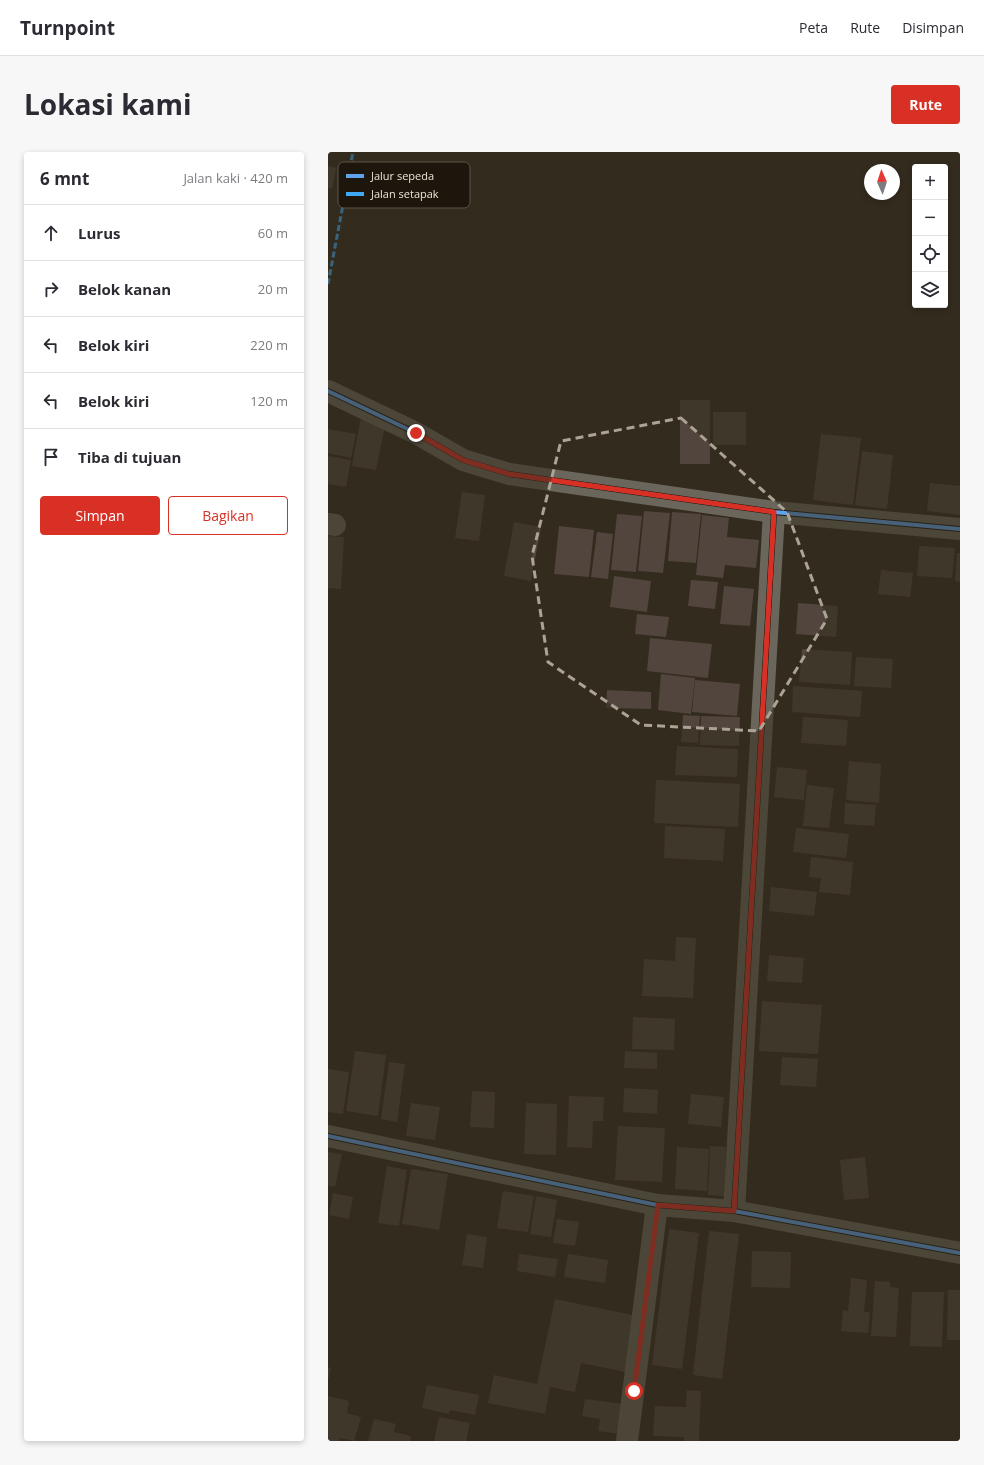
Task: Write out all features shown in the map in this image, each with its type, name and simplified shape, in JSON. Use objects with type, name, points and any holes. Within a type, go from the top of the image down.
[{"type":"street","points":[[328,391],[416,433],[463,460],[509,474],[774,512],[960,529]]},
{"type":"street","points":[[734,1211],[774,512]]},
{"type":"street","points":[[328,1136],[658,1205],[734,1211],[960,1253]]},
{"type":"street","points":[[627,1441],[658,1205]]},
{"type":"highlighted area","points":[[681,418],[787,512],[827,619],[759,731],[641,725],[548,662],[532,556],[561,441]]},
{"type":"building","points":[[328,166],[336,168],[332,189],[328,188]]},
{"type":"building","points":[[680,400],[710,400],[710,464],[680,464]]},
{"type":"building","points":[[713,412],[746,412],[746,445],[713,445]]},
{"type":"building","points":[[361,417],[386,421],[376,470],[352,466]]},
{"type":"building","points":[[328,429],[356,434],[351,458],[328,453]]},
{"type":"building","points":[[821,434],[861,438],[853,505],[813,500]]},
{"type":"building","points":[[862,451],[893,455],[887,509],[855,505]]},
{"type":"building","points":[[328,456],[351,460],[346,487],[328,484]]},
{"type":"building","points":[[930,483],[960,486],[960,515],[927,511]]},
{"type":"building","points":[[462,492],[485,495],[479,541],[455,538]]},
{"type":"building","points":[[644,511],[670,513],[663,573],[638,571]]},
{"type":"building","points":[[672,512],[701,514],[696,563],[668,561]]},
{"type":"building","points":[[617,514],[642,516],[636,572],[611,570]]},
{"type":"building","points":[[702,515],[729,518],[727,537],[759,540],[756,568],[725,565],[723,578],[696,575]]},
{"type":"building","points":[[514,522],[541,527],[531,581],[504,576]]},
{"type":"building","points":[[559,526],[594,530],[589,577],[554,574]]},
{"type":"building","points":[[597,532],[613,534],[608,579],[591,577]]},
{"type":"building","points":[[328,536],[344,537],[341,589],[328,588]]},
{"type":"building","points":[[919,546],[955,548],[952,578],[917,576]]},
{"type":"building","points":[[957,553],[960,553],[960,582],[955,581]]},
{"type":"building","points":[[881,570],[913,573],[910,597],[878,594]]},
{"type":"building","points":[[614,576],[651,581],[647,612],[610,607]]},
{"type":"building","points":[[691,580],[718,582],[715,609],[688,606]]},
{"type":"building","points":[[724,586],[754,589],[750,626],[720,624]]},
{"type":"building","points":[[798,603],[838,606],[836,637],[796,634]]},
{"type":"building","points":[[637,614],[669,617],[666,637],[635,634]]},
{"type":"building","points":[[650,638],[712,644],[708,678],[647,671]]},
{"type":"building","points":[[802,649],[852,652],[850,685],[799,682]]},
{"type":"building","points":[[856,657],[893,659],[891,688],[854,686]]},
{"type":"building","points":[[661,674],[695,678],[691,714],[658,710]]},
{"type":"building","points":[[695,680],[740,684],[737,716],[692,712]]},
{"type":"building","points":[[793,686],[862,691],[860,717],[792,712]]},
{"type":"building","points":[[607,690],[651,692],[651,709],[606,708]]},
{"type":"building","points":[[683,715],[700,716],[698,743],[681,742]]},
{"type":"building","points":[[701,716],[740,717],[739,746],[700,745]]},
{"type":"building","points":[[803,717],[848,720],[846,746],[801,743]]},
{"type":"building","points":[[677,746],[738,749],[737,777],[675,775]]},
{"type":"building","points":[[849,761],[881,764],[879,803],[846,800]]},
{"type":"building","points":[[777,767],[807,770],[804,800],[774,797]]},
{"type":"building","points":[[656,780],[740,784],[738,827],[654,823]]},
{"type":"building","points":[[807,785],[834,788],[829,828],[803,826]]},
{"type":"building","points":[[845,803],[876,805],[874,826],[844,824]]},
{"type":"building","points":[[665,826],[725,829],[723,861],[664,858]]},
{"type":"building","points":[[796,828],[849,834],[846,858],[793,852]]},
{"type":"building","points":[[811,857],[853,862],[850,895],[819,892],[821,878],[809,877]]},
{"type":"building","points":[[771,887],[817,892],[814,916],[769,911]]},
{"type":"building","points":[[676,937],[696,938],[693,998],[642,996],[644,959],[675,961]]},
{"type":"building","points":[[769,955],[804,958],[802,983],[767,981]]},
{"type":"building","points":[[762,1001],[822,1005],[818,1054],[759,1051]]},
{"type":"building","points":[[633,1017],[675,1019],[674,1050],[632,1049]]},
{"type":"building","points":[[355,1051],[386,1055],[378,1116],[346,1111]]},
{"type":"building","points":[[625,1051],[657,1053],[657,1069],[624,1068]]},
{"type":"building","points":[[782,1057],[818,1059],[816,1087],[780,1085]]},
{"type":"building","points":[[389,1062],[405,1064],[397,1122],[381,1119]]},
{"type":"building","points":[[328,1069],[349,1072],[343,1114],[328,1112]]},
{"type":"building","points":[[624,1088],[658,1090],[657,1114],[623,1112]]},
{"type":"building","points":[[472,1091],[495,1092],[494,1128],[470,1127]]},
{"type":"building","points":[[691,1094],[724,1097],[721,1127],[688,1124]]},
{"type":"building","points":[[569,1096],[604,1097],[603,1121],[593,1121],[592,1148],[567,1147]]},
{"type":"building","points":[[411,1103],[440,1107],[435,1140],[406,1136]]},
{"type":"building","points":[[526,1103],[557,1104],[556,1155],[524,1154]]},
{"type":"building","points":[[618,1126],[665,1128],[662,1182],[615,1180]]},
{"type":"building","points":[[710,1146],[726,1147],[724,1196],[708,1195]]},
{"type":"building","points":[[677,1147],[709,1149],[707,1191],[675,1189]]},
{"type":"building","points":[[328,1152],[342,1154],[335,1187],[328,1186]]},
{"type":"building","points":[[865,1157],[869,1198],[844,1200],[840,1160]]},
{"type":"building","points":[[387,1166],[407,1170],[399,1226],[378,1223]]},
{"type":"building","points":[[411,1169],[448,1174],[439,1230],[402,1224]]},
{"type":"building","points":[[503,1191],[534,1196],[528,1232],[497,1228]]},
{"type":"building","points":[[333,1193],[353,1197],[349,1219],[329,1215]]},
{"type":"building","points":[[536,1196],[557,1200],[551,1237],[530,1234]]},
{"type":"building","points":[[557,1219],[579,1222],[575,1246],[553,1243]]},
{"type":"building","points":[[669,1229],[699,1233],[682,1369],[652,1365]]},
{"type":"building","points":[[709,1231],[739,1234],[722,1379],[693,1375]]},
{"type":"building","points":[[467,1234],[487,1237],[483,1268],[462,1265]]},
{"type":"building","points":[[752,1251],[791,1252],[790,1288],[751,1287]]},
{"type":"building","points":[[519,1254],[558,1259],[555,1277],[517,1271]]},
{"type":"building","points":[[568,1254],[608,1260],[605,1283],[564,1277]]},
{"type":"building","points":[[851,1278],[867,1280],[864,1312],[870,1312],[868,1333],[841,1331],[843,1310],[848,1311]]},
{"type":"building","points":[[875,1281],[890,1282],[890,1287],[899,1288],[896,1337],[871,1336]]},
{"type":"building","points":[[948,1290],[960,1290],[960,1340],[947,1340]]},
{"type":"building","points":[[912,1292],[944,1292],[942,1347],[910,1346]]},
{"type":"building","points":[[555,1299],[637,1316],[625,1372],[581,1363],[575,1392],[550,1387],[545,1414],[488,1403],[494,1375],[537,1384]]},
{"type":"building","points":[[328,1367],[331,1368],[329,1378],[328,1378]]},
{"type":"building","points":[[427,1385],[479,1395],[475,1415],[450,1410],[449,1414],[422,1408]]},
{"type":"building","points":[[687,1390],[701,1391],[699,1441],[684,1441],[684,1437],[653,1436],[655,1406],[686,1407]]},
{"type":"building","points":[[328,1396],[349,1401],[347,1413],[361,1417],[354,1441],[340,1438],[339,1441],[328,1441]]},
{"type":"building","points":[[585,1399],[624,1404],[620,1434],[598,1431],[600,1419],[582,1416]]},
{"type":"building","points":[[439,1417],[470,1423],[466,1441],[434,1441]]},
{"type":"building","points":[[374,1419],[396,1424],[394,1432],[411,1436],[410,1441],[368,1441]]},
{"type":"marked path","points":[[351,162],[353,152]]},
{"type":"marked path","points":[[328,284],[342,208]]},
{"type":"cycle path","points":[[328,391],[416,433],[463,460],[509,474],[774,512],[960,529]]},
{"type":"cycle path","points":[[734,1211],[774,512]]},
{"type":"cycle path","points":[[328,1136],[657,1205],[734,1211],[960,1253]]},
{"type":"route","points":[[416,433],[463,460],[509,474],[774,512],[734,1211],[658,1205],[634,1391]]}]
